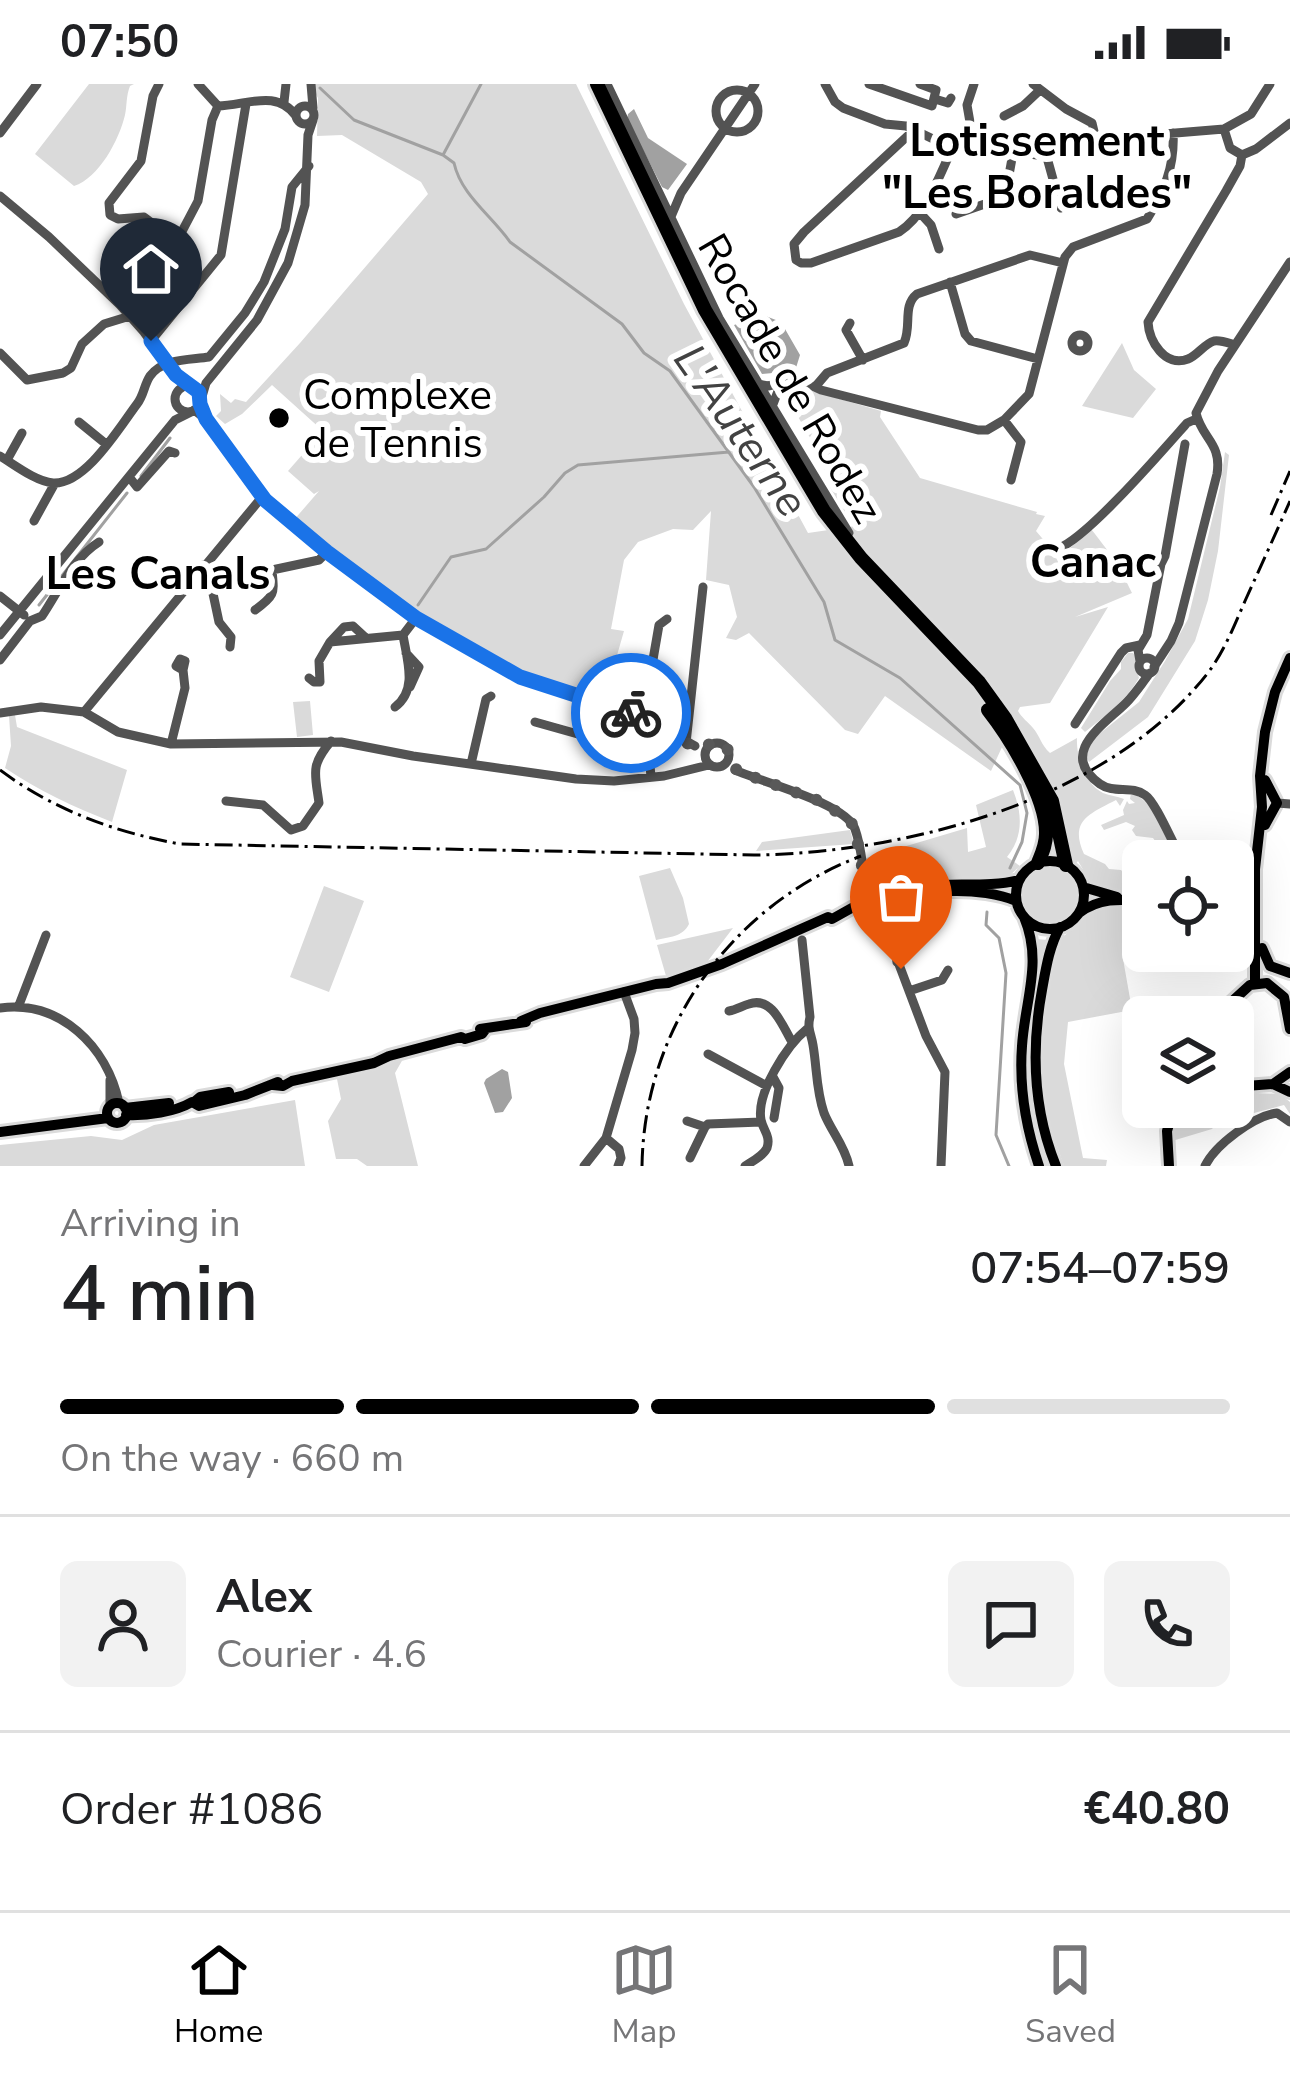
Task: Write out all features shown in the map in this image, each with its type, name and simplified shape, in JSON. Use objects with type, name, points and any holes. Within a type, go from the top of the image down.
[{"type":"highway","name":"Rocade de Rodez","points":[[587,84],[694,309],[812,508],[852,562],[972,689],[1015,753],[1045,821],[1046,840],[1038,862]]},
{"type":"highway","name":"Rocade de Rodez","points":[[597,84],[704,310],[824,511],[861,559],[979,682],[1022,745],[1052,801],[1066,865]]},
{"type":"highway","points":[[852,537],[948,649]]},
{"type":"main road","points":[[1275,984],[1254,908],[1272,802],[1260,776],[1269,711],[1290,658]]},
{"type":"main road","points":[[1272,802],[1263,851],[1261,968],[1275,984]]},
{"type":"main road","points":[[1039,1166],[1022,1079],[1023,1028],[1035,958],[1033,938],[1016,901],[1024,872],[1050,860],[1066,865],[1083,887],[1079,913]]},
{"type":"main road","points":[[876,904],[913,888],[990,886],[1019,880]]},
{"type":"main road","points":[[1083,887],[1120,898]]},
{"type":"main road","points":[[0,1132],[92,1119],[116,1110],[140,1116],[185,1107],[200,1097],[249,1092],[281,1080],[461,1037],[465,1040],[485,1030],[722,964],[852,909],[932,892],[991,893],[1016,901]]},
{"type":"main road","points":[[1056,1166],[1038,1108],[1035,1051],[1049,952],[1060,927],[1097,902],[1120,898]]},
{"type":"main road","points":[[1024,917],[1040,928],[1060,927]]},
{"type":"main road","points":[[1262,948],[1275,984]]},
{"type":"main road","points":[[1254,950],[1275,984],[1290,1029]]},
{"type":"main road","points":[[1254,1085],[1273,1084],[1290,1072]]},
{"type":"main road","points":[[1273,1084],[1290,1093]]},
{"type":"main road","points":[[1165,1128],[1167,1166]]},
{"type":"main road","points":[[1167,1166],[1168,1128]]},
{"type":"street","points":[[0,133],[38,84]]},
{"type":"street","points":[[159,84],[141,161],[109,202],[109,211],[118,219],[143,218],[176,241]]},
{"type":"street","points":[[198,84],[218,106]]},
{"type":"street","points":[[0,635],[175,420],[197,406],[206,382],[257,320],[288,263],[305,205],[309,166],[308,134],[286,84]]},
{"type":"street","points":[[607,84],[719,318],[852,537]]},
{"type":"street","points":[[868,84],[932,106],[936,90],[920,84]]},
{"type":"street","points":[[974,84],[967,105],[975,152]]},
{"type":"street","points":[[831,85],[843,108],[885,124],[906,126],[952,149],[1046,154],[1096,140],[1224,129],[1251,114],[1270,84]]},
{"type":"street","points":[[300,112],[311,87]]},
{"type":"street","points":[[1004,116],[1023,106],[1037,87],[1092,123],[1096,140]]},
{"type":"street","points":[[670,220],[681,193],[751,89]]},
{"type":"street","points":[[751,89],[758,112],[752,125],[742,131],[725,128],[717,118],[719,100],[729,92],[751,89]]},
{"type":"street","points":[[935,99],[948,103],[951,98]]},
{"type":"street","points":[[218,106],[274,100],[300,112]]},
{"type":"street","points":[[151,341],[221,255],[246,104]]},
{"type":"street","points":[[69,348],[82,344],[104,325],[130,316],[157,280],[198,201],[218,106]]},
{"type":"street","points":[[1242,155],[1290,123]]},
{"type":"street","points":[[1224,129],[1230,148],[1242,155]]},
{"type":"street","points":[[914,130],[794,244],[796,260],[817,261],[899,232],[920,213],[952,149]]},
{"type":"street","points":[[758,384],[797,379],[978,430],[1004,421],[1029,394],[1063,262],[1073,247],[1147,219],[1169,176],[1173,133]]},
{"type":"street","points":[[956,214],[1006,197],[1013,153]]},
{"type":"street","points":[[1046,154],[1060,208]]},
{"type":"street","points":[[1234,346],[1212,341],[1179,361],[1154,347],[1148,322],[1228,188],[1242,155]]},
{"type":"street","points":[[22,433],[3,458],[55,483],[80,476],[143,396],[156,370],[209,357],[264,283],[285,229],[292,187],[309,166]]},
{"type":"street","points":[[658,192],[681,193]]},
{"type":"street","points":[[0,196],[49,236],[130,316],[176,375],[199,392],[197,406]]},
{"type":"street","points":[[920,213],[932,226],[939,249]]},
{"type":"street","points":[[815,387],[827,373],[904,343],[911,299],[917,293],[1030,255],[1063,262]]},
{"type":"street","points":[[1172,840],[1142,792],[1108,789],[1090,773],[1083,757],[1085,742],[1122,707],[1179,622],[1220,460],[1196,419],[1199,405],[1290,262]]},
{"type":"street","points":[[949,280],[971,341],[1038,359]]},
{"type":"street","points":[[850,323],[847,330],[863,360]]},
{"type":"street","points":[[1045,332],[1072,340]]},
{"type":"street","points":[[0,353],[27,380],[71,368],[82,344]]},
{"type":"street","points":[[175,420],[176,375]]},
{"type":"street","points":[[176,400],[180,388],[206,382]]},
{"type":"street","points":[[772,407],[781,383]]},
{"type":"street","points":[[176,400],[197,406],[262,497],[416,618],[520,677],[638,715],[701,754],[817,800],[849,819],[926,1036],[945,1072],[941,1166]]},
{"type":"street","points":[[1149,667],[1141,645],[1165,556],[1180,440],[1187,423],[1196,419]]},
{"type":"street","points":[[1004,421],[1021,442],[1011,480]]},
{"type":"street","points":[[79,422],[106,444]]},
{"type":"street","points":[[1059,548],[1180,440]]},
{"type":"street","points":[[130,478],[137,487],[169,451],[175,453]]},
{"type":"street","points":[[34,521],[55,483]]},
{"type":"street","points":[[84,712],[262,497]]},
{"type":"street","points":[[0,660],[30,620],[42,616],[59,586],[99,542]]},
{"type":"street","points":[[255,610],[268,601],[285,569],[319,560],[327,552]]},
{"type":"street","points":[[203,566],[208,570],[218,622],[231,637],[230,647]]},
{"type":"street","points":[[701,754],[703,587]]},
{"type":"street","points":[[0,596],[30,620]]},
{"type":"street","points":[[395,707],[405,700],[410,687],[403,635],[416,618]]},
{"type":"street","points":[[638,715],[646,700],[659,625],[667,619]]},
{"type":"street","points":[[319,681],[319,661],[331,642],[403,635]]},
{"type":"street","points":[[1075,724],[1121,653],[1141,645]]},
{"type":"street","points":[[171,744],[185,688],[183,670]]},
{"type":"street","points":[[471,764],[486,699],[491,696]]},
{"type":"street","points":[[0,712],[41,707],[84,712],[118,732],[171,744],[331,741],[614,782],[651,777],[717,743],[725,746],[726,762]]},
{"type":"street","points":[[535,722],[649,754],[651,777]]},
{"type":"street","points":[[226,801],[263,805],[291,830],[303,826],[320,803],[314,768],[331,741]]},
{"type":"street","points":[[745,1166],[767,1148],[769,1140],[761,1122],[770,1082],[792,1042],[807,1029],[810,1017],[799,932]]},
{"type":"street","points":[[20,1005],[46,935]]},
{"type":"street","points":[[909,991],[942,980],[948,970]]},
{"type":"street","points":[[584,1166],[606,1138],[635,1033],[629,991]]},
{"type":"street","points":[[729,1011],[756,1002],[766,1004],[792,1042]]},
{"type":"street","points":[[0,1007],[20,1005],[69,1022],[97,1052],[116,1110]]},
{"type":"street","points":[[807,1029],[813,1041],[816,1088],[849,1166]]},
{"type":"street","points":[[708,1054],[779,1088],[774,1118]]},
{"type":"street","points":[[1204,1166],[1256,1119],[1277,1113],[1290,1122]]},
{"type":"street","points":[[687,1121],[705,1127]]},
{"type":"street","points":[[691,1158],[708,1124],[761,1122]]},
{"type":"street","points":[[606,1138],[619,1149],[617,1166]]},
{"type":"shaded area","points":[[89,84],[134,84],[107,157],[92,175],[74,186],[35,154]]},
{"type":"shaded area","points":[[310,84],[576,84],[684,304],[808,533],[856,526],[831,489],[820,455],[787,395],[792,385],[881,411],[880,417],[920,478],[1045,516],[1036,531],[1059,558],[1091,529],[1132,593],[1075,617],[1108,607],[1050,703],[1018,711],[1050,753],[1077,738],[1080,761],[1091,783],[1103,793],[1124,799],[1120,806],[1116,800],[1084,820],[1079,834],[1084,854],[1122,871],[1122,893],[1092,885],[1078,861],[1072,863],[1037,757],[1014,721],[991,771],[885,696],[858,734],[845,730],[749,633],[736,640],[726,638],[737,617],[729,585],[706,580],[711,511],[693,530],[673,529],[638,542],[624,560],[611,629],[624,631],[605,697],[527,673],[458,637],[373,582],[293,521],[319,491],[314,494],[288,471],[323,431],[272,385],[225,424],[216,416],[221,411],[220,394],[231,403],[235,399],[246,402],[428,194],[421,182],[342,135],[317,136],[318,98]]},
{"type":"shaded area","points":[[634,109],[648,138],[687,164],[668,190],[662,187],[627,119]]},
{"type":"shaded area","points":[[763,315],[781,322],[800,355],[795,371],[762,374],[734,325]]},
{"type":"shaded area","points":[[1122,343],[1134,370],[1156,389],[1133,418],[1082,406]]},
{"type":"shaded area","points":[[1225,452],[1229,455],[1218,551],[1195,641],[1148,717],[1089,762],[1085,754],[1094,738],[1139,702],[1188,619]]},
{"type":"shaded area","points":[[1128,653],[1138,658],[1139,678],[1085,732],[1081,728]]},
{"type":"shaded area","points":[[310,701],[313,735],[297,737],[293,702]]},
{"type":"shaded area","points":[[15,715],[17,727],[127,770],[112,822],[5,768],[11,746],[9,716]]},
{"type":"shaded area","points":[[1013,790],[1020,824],[1007,857],[1020,866],[1007,878],[891,888],[868,880],[866,858],[967,828],[968,852],[986,847],[976,805]]},
{"type":"shaded area","points":[[1131,793],[1140,797],[1153,811],[1168,840],[1136,836],[1135,826],[1126,822],[1104,830],[1101,825],[1124,815],[1127,801],[1135,803]]},
{"type":"shaded area","points":[[850,830],[854,844],[756,851],[762,842]]},
{"type":"shaded area","points":[[1049,866],[1070,874],[1078,895],[1070,916],[1049,924],[1028,916],[1020,895],[1028,874]]},
{"type":"shaded area","points":[[670,868],[689,924],[679,934],[656,940],[639,876]]},
{"type":"shaded area","points":[[324,886],[364,901],[329,992],[290,977]]},
{"type":"shaded area","points":[[1104,905],[1122,905],[1122,972],[1130,996],[1122,996],[1122,1012],[1068,1022],[1064,1064],[1083,1158],[1107,1160],[1106,1166],[1064,1166],[1045,1112],[1043,1024],[1060,940],[1089,912]]},
{"type":"shaded area","points":[[733,928],[704,966],[666,976],[657,945]]},
{"type":"shaded area","points":[[1035,939],[1048,940],[1037,998],[1032,1081],[1051,1166],[1043,1166],[1026,1068],[1037,963]]},
{"type":"shaded area","points":[[400,1058],[395,1073],[418,1166],[367,1166],[357,1159],[336,1159],[328,1121],[341,1099],[336,1074]]},
{"type":"shaded area","points":[[502,1069],[508,1072],[512,1098],[503,1112],[495,1113],[484,1083]]},
{"type":"shaded area","points":[[1254,1093],[1280,1094],[1290,1102],[1290,1114],[1284,1105],[1254,1113]]},
{"type":"shaded area","points":[[295,1100],[305,1166],[0,1166],[0,1145],[91,1136],[122,1140],[154,1125]]},
{"type":"shaded area","points":[[1174,1128],[1213,1128],[1212,1129],[1172,1141]]},
{"type":"waterway","points":[[443,155],[481,84]]},
{"type":"waterway","name":"L'Auterne","points":[[320,88],[354,120],[454,163],[470,195],[510,242],[622,324],[644,353],[670,371],[754,487],[824,602],[835,640],[900,678],[1020,785],[1027,813],[1022,842],[1010,868]]},
{"type":"waterway","points":[[141,476],[170,438]]},
{"type":"waterway","points":[[418,605],[451,557],[486,549],[578,465],[729,452]]},
{"type":"waterway","points":[[39,605],[127,493]]},
{"type":"waterway","name":"L'Auterne","points":[[987,912],[986,925],[999,938],[1006,973],[996,1135],[1009,1166]]},
{"type":"railway","points":[[1271,515],[1290,471]]},
{"type":"railway","points":[[0,770],[86,817],[180,844],[754,855],[876,844],[1001,811],[1061,786],[1116,755],[1165,718],[1219,657],[1290,501]]},
{"type":"railway","points":[[642,1166],[647,1115],[659,1066],[678,1020],[704,977],[773,906],[861,856]]},
{"type":"way so far","points":[[631,713],[695,746],[721,743],[735,770],[817,800],[849,819],[865,882],[885,900],[883,919],[901,969]]},
{"type":"place","name":"Complexe de Tennis","points":[[279,418]]},
{"type":"district","name":"Lotissement \"Les Boraldes\"","points":[[1037,166]]},
{"type":"district","name":"Canac","points":[[1093,561]]},
{"type":"district","name":"Les Canals","points":[[158,573]]},
{"type":"route","points":[[151,341],[176,375],[199,392],[206,419],[262,497],[327,552],[436,632],[520,677],[631,713]]}]
